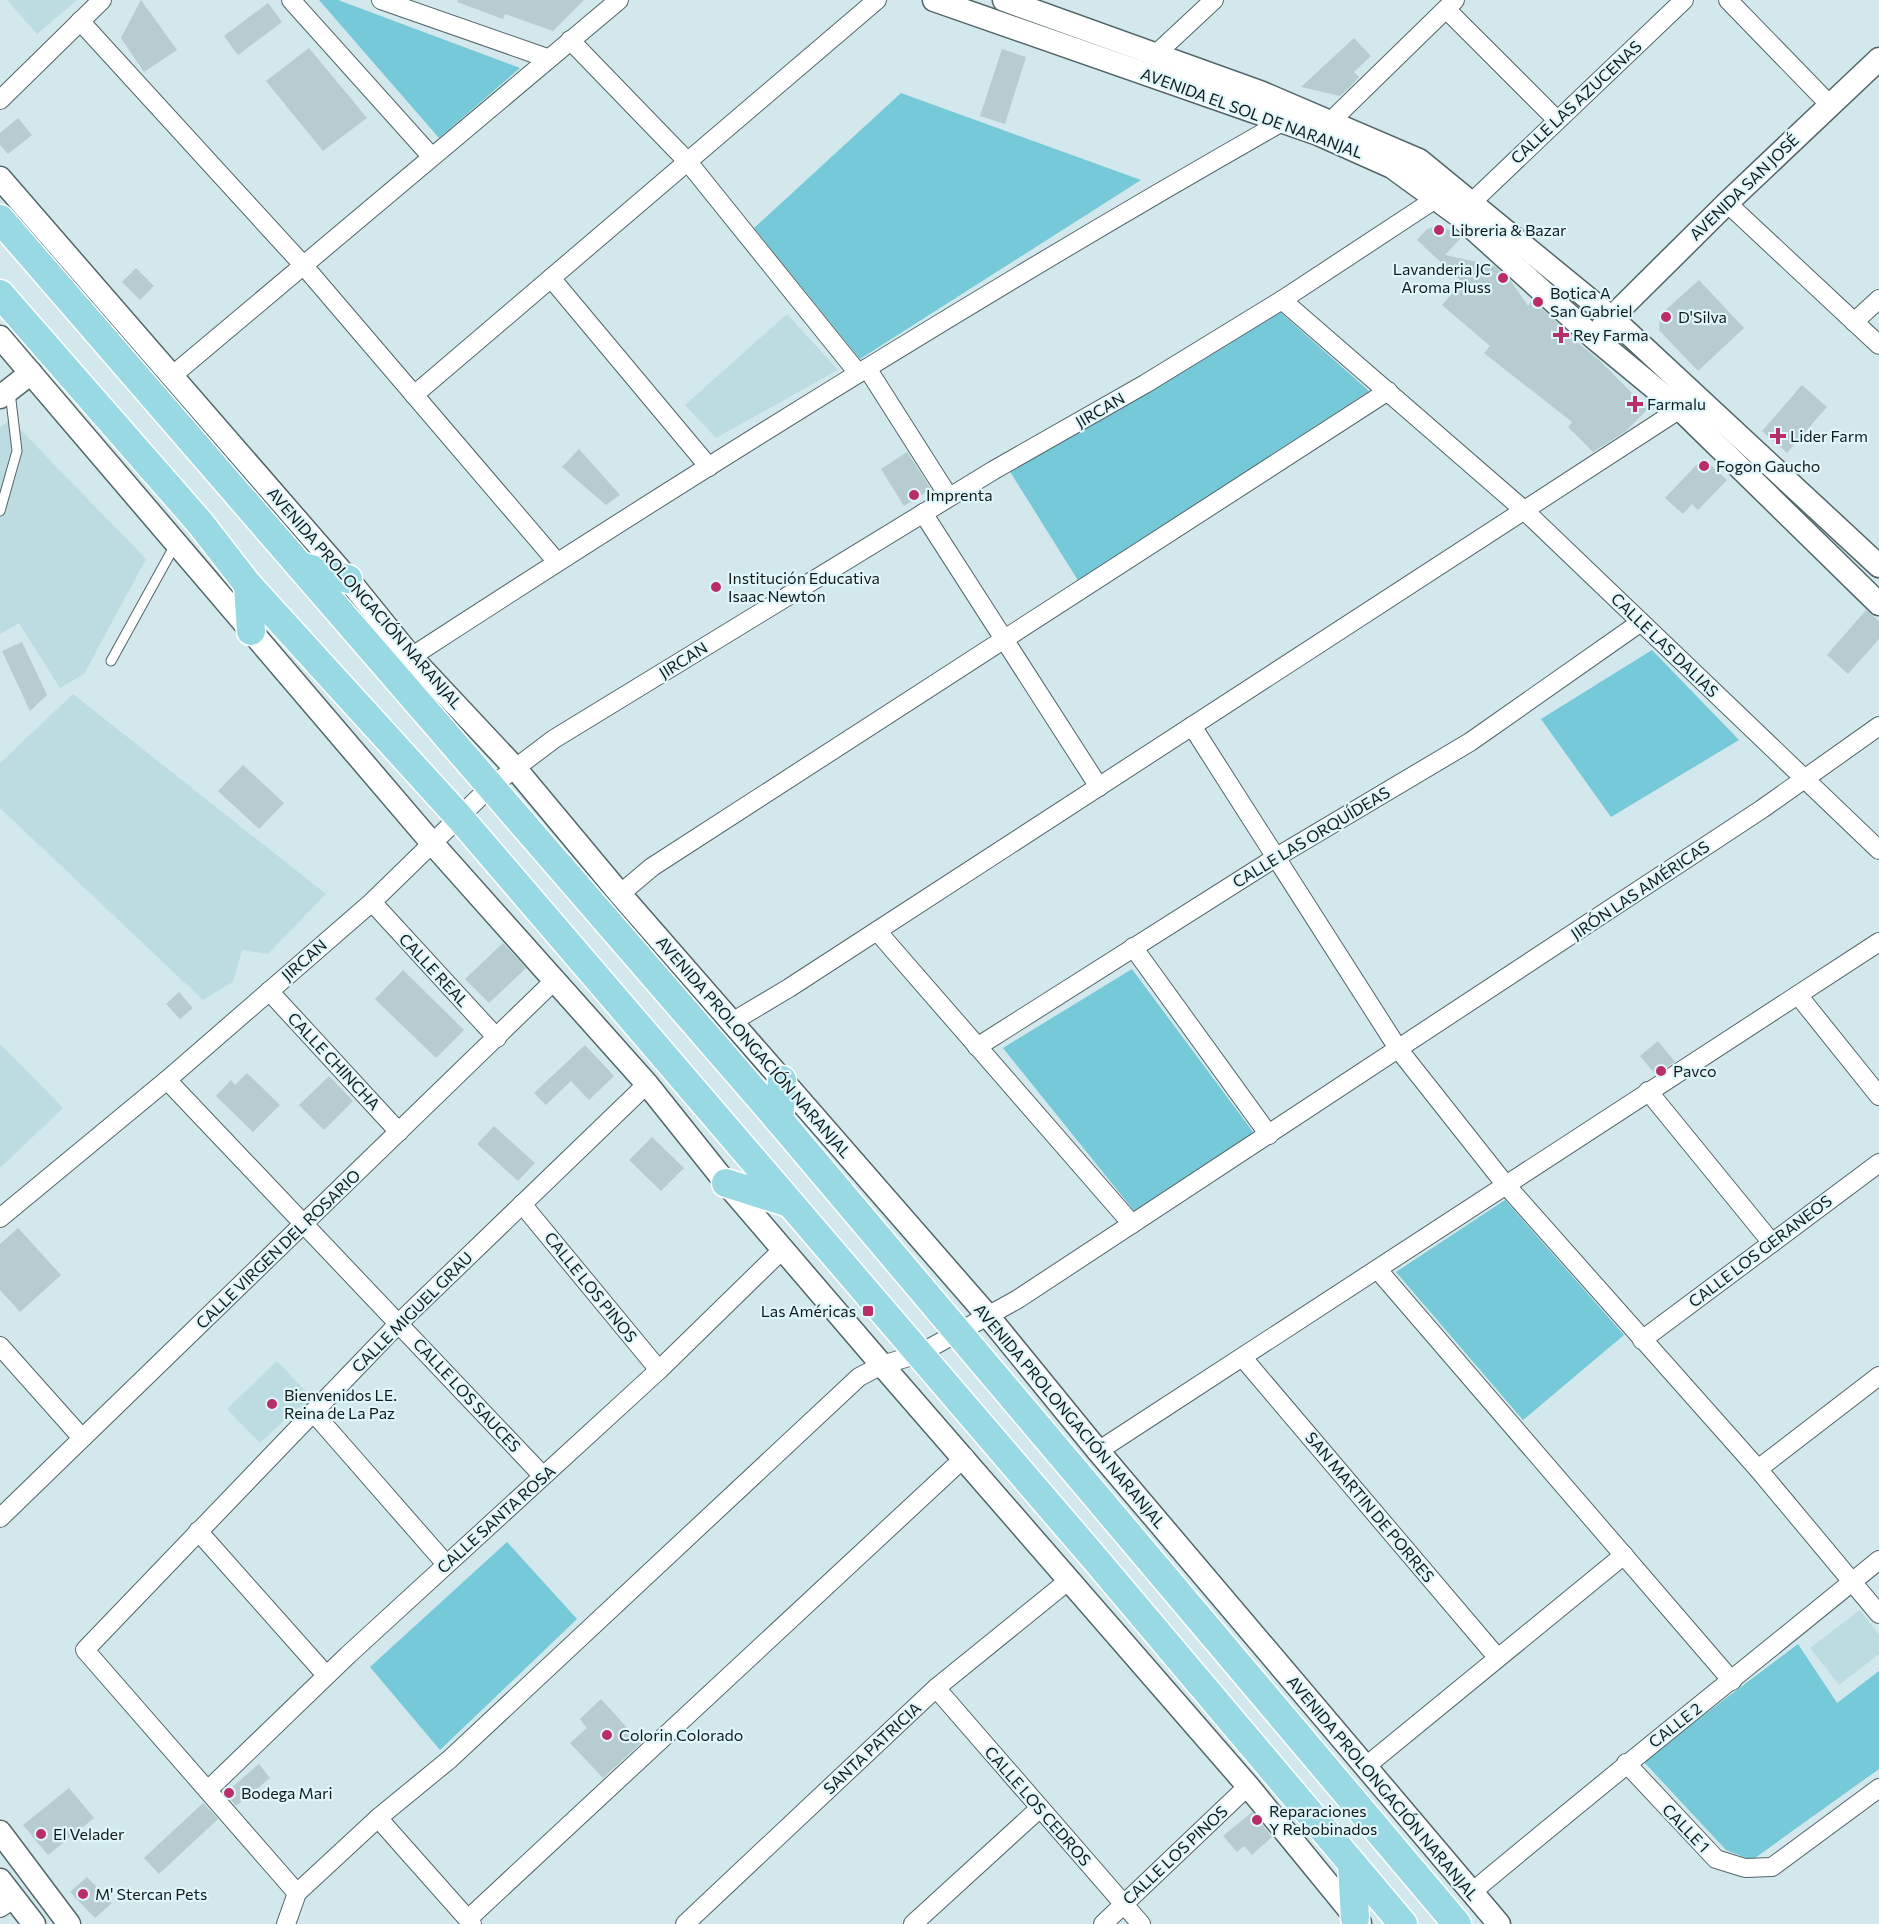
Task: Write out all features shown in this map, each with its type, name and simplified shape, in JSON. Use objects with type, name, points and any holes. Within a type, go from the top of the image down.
[{"type":"main road","name":"AVENIDA PROLONGACIÓN NARANJAL","points":[[0,219],[489,788],[779,1120],[1457,1924]]},
{"type":"main road","points":[[0,294],[192,514],[248,585],[460,818],[1403,1924]]},
{"type":"main road","points":[[300,566],[348,579]]},
{"type":"main road","points":[[248,585],[251,631]]},
{"type":"main road","points":[[779,1120],[782,1080]]},
{"type":"main road","points":[[726,1183],[789,1203]]},
{"type":"main road","points":[[1352,1864],[1358,1921]]},
{"type":"street","points":[[0,100],[102,0]]},
{"type":"street","points":[[291,0],[431,156]]},
{"type":"street","points":[[381,0],[547,58]]},
{"type":"street","points":[[172,375],[304,266],[547,58],[619,0]]},
{"type":"street","points":[[414,395],[877,0]]},
{"type":"street","name":"AVENIDA EL SOL DE NARANJAL","points":[[934,0],[1282,122],[1392,167],[1437,198],[1593,337],[1680,409],[1879,604]]},
{"type":"street","name":"AVENIDA EL SOL DE NARANJAL","points":[[1004,0],[1332,120],[1419,160],[1612,318],[1879,566]]},
{"type":"street","points":[[1156,54],[1214,0]]},
{"type":"street","name":"CALLE LAS AZUCENAS","points":[[1470,204],[1684,0]]},
{"type":"street","points":[[1728,0],[1830,105]]},
{"type":"street","points":[[1332,120],[1451,5],[1557,120]]},
{"type":"street","points":[[80,21],[304,266],[557,562]]},
{"type":"street","points":[[570,40],[688,162],[863,370],[949,497]]},
{"type":"street","name":"AVENIDA SAN JOSÉ","points":[[1593,337],[1727,203],[1879,59]]},
{"type":"street","points":[[411,657],[557,562],[863,370],[1153,194],[1282,122]]},
{"type":"street","name":"AVENIDA PROLONGACIÓN NARANJAL","points":[[0,178],[348,579],[411,657],[515,768],[620,894],[988,1316],[1098,1451],[1499,1924]]},
{"type":"street","name":"JIRCAN","points":[[0,1218],[167,1080],[372,902],[489,788],[554,740],[949,497],[1145,384],[1282,300],[1437,198]]},
{"type":"street","points":[[1727,203],[1879,345]]},
{"type":"street","points":[[551,278],[709,466]]},
{"type":"street","points":[[1854,322],[1879,299]]},
{"type":"street","name":"CALLE LAS DALIAS","points":[[1282,300],[1525,511],[1879,850]]},
{"type":"street","points":[[0,337],[432,843],[556,979],[647,1084],[726,1183],[964,1457],[1068,1581],[1248,1786],[1358,1921]]},
{"type":"street","points":[[5,394],[31,373]]},
{"type":"street","points":[[620,894],[652,867],[1388,391]]},
{"type":"street","points":[[732,1022],[1100,787],[1680,409]]},
{"type":"street","points":[[923,513],[1100,787]]},
{"type":"street","name":"CALLE LAS ORQUÍDEAS","points":[[977,1047],[1275,858],[1470,742],[1641,622]]},
{"type":"street","points":[[1192,726],[1399,1050],[1505,1184],[1758,1470],[1879,1614]]},
{"type":"street","name":"JIRÓN LAS AMÉRICAS","points":[[297,1893],[378,1818],[450,1759],[577,1637],[859,1377],[882,1365],[918,1354],[988,1316],[1399,1050],[1806,779],[1879,726]]},
{"type":"street","name":"CALLE REAL","points":[[372,902],[497,1038]]},
{"type":"street","points":[[877,931],[1132,1224]]},
{"type":"street","points":[[1098,1451],[1879,942]]},
{"type":"street","points":[[1133,947],[1269,1135]]},
{"type":"street","name":"CALLE VIRGEN DEL ROSARIO","points":[[0,1518],[556,979]]},
{"type":"street","name":"CALLE CHINCHA","points":[[269,991],[399,1132]]},
{"type":"street","points":[[1798,995],[1879,1096]]},
{"type":"street","name":"CALLE LOS SAUCES","points":[[167,1080],[543,1476]]},
{"type":"street","name":"CALLE MIGUEL GRAU","points":[[208,1790],[85,1650],[399,1322],[647,1084]]},
{"type":"street","points":[[1648,1092],[1772,1243]]},
{"type":"street","name":"CALLE LOS GERANEOS","points":[[1642,1340],[1879,1163]]},
{"type":"street","name":"CALLE LOS PINOS","points":[[522,1204],[659,1370]]},
{"type":"street","name":"CALLE SANTA ROSA","points":[[208,1790],[446,1564],[659,1370],[783,1249]]},
{"type":"street","points":[[1378,1270],[1732,1681]]},
{"type":"street","points":[[0,1346],[82,1438]]},
{"type":"street","name":"SAN MARTIN DE PORRES","points":[[1243,1358],[1497,1657]]},
{"type":"street","points":[[1758,1470],[1879,1376]]},
{"type":"street","points":[[313,1412],[446,1564]]},
{"type":"street","points":[[378,1818],[470,1922],[964,1457]]},
{"type":"street","points":[[198,1531],[326,1676]]},
{"type":"street","points":[[1365,1767],[1624,1555]]},
{"type":"street","name":"CALLE 2","points":[[1472,1892],[1626,1763],[1732,1681],[1879,1560]]},
{"type":"street","name":"SANTA PATRICIA","points":[[685,1924],[936,1688],[1068,1581]]},
{"type":"street","name":"CALLE LOS CEDROS","points":[[936,1688],[1141,1924]]},
{"type":"street","name":"CALLE 1","points":[[1626,1763],[1716,1859],[1745,1868],[1772,1867],[1879,1788]]},
{"type":"street","name":"CALLE LOS PINOS","points":[[1103,1924],[1248,1786]]},
{"type":"street","points":[[208,1790],[297,1893],[286,1924]]},
{"type":"street","points":[[913,1924],[1040,1808]]},
{"type":"street","points":[[0,1832],[69,1924]]},
{"type":"street","points":[[0,1880],[7,1903],[34,1924]]},
{"type":"lane","points":[[0,511],[17,451],[5,394]]},
{"type":"lane","points":[[111,661],[175,544]]},
{"type":"shaded area","points":[[7,0],[77,0],[37,34]]},
{"type":"shaded area","points":[[319,0],[338,0],[520,68],[439,138]]},
{"type":"shaded area","points":[[901,93],[1141,180],[860,359],[754,228]]},
{"type":"shaded area","points":[[1280,312],[1369,391],[1079,582],[1009,470]]},
{"type":"shaded area","points":[[787,314],[838,370],[716,438],[685,405]]},
{"type":"shaded area","points":[[11,420],[146,559],[84,674],[60,688],[19,623],[0,634],[0,427]]},
{"type":"shaded area","points":[[1652,650],[1739,740],[1611,817],[1541,719]]},
{"type":"shaded area","points":[[73,694],[326,894],[268,954],[242,950],[233,982],[203,1000],[0,808],[0,763]]},
{"type":"shaded area","points":[[1132,969],[1256,1136],[1135,1212],[1003,1048]]},
{"type":"shaded area","points":[[0,1044],[63,1108],[0,1168]]},
{"type":"shaded area","points":[[1505,1200],[1624,1335],[1523,1420],[1396,1272]]},
{"type":"shaded area","name":"Bienvenidos LE. Reina de La Paz","points":[[277,1361],[315,1401],[304,1411],[299,1407],[260,1443],[227,1409]]},
{"type":"shaded area","points":[[507,1542],[577,1619],[440,1750],[370,1667]]},
{"type":"shaded area","points":[[1860,1610],[1879,1635],[1879,1654],[1839,1685],[1810,1648]]},
{"type":"shaded area","points":[[1798,1644],[1837,1703],[1879,1671],[1879,1769],[1752,1860],[1726,1850],[1643,1761]]},
{"type":"building","points":[[141,0],[177,50],[144,72],[121,38]]},
{"type":"building","points":[[458,0],[584,0],[553,31],[505,14],[503,19],[457,2]]},
{"type":"building","points":[[268,3],[282,22],[238,55],[224,36]]},
{"type":"building","points":[[1354,38],[1371,56],[1354,72],[1359,77],[1350,87],[1340,96],[1301,87]]},
{"type":"building","points":[[309,48],[367,118],[323,151],[266,81]]},
{"type":"building","points":[[1002,49],[1026,57],[1005,124],[980,116]]},
{"type":"building","points":[[18,118],[32,135],[8,154],[0,145],[0,133]]},
{"type":"building","points":[[1440,225],[1462,237],[1445,255],[1495,266],[1511,281],[1528,306],[1532,300],[1559,324],[1557,326],[1599,360],[1648,409],[1626,431],[1593,452],[1568,427],[1572,422],[1484,353],[1490,346],[1442,305],[1462,282],[1417,240],[1427,229]]},
{"type":"building","points":[[136,268],[154,286],[140,300],[122,282]]},
{"type":"building","points":[[1699,280],[1744,328],[1698,371],[1659,330],[1660,315]]},
{"type":"building","points":[[1802,385],[1827,407],[1787,453],[1762,431]]},
{"type":"building","points":[[579,449],[620,495],[606,505],[562,467]]},
{"type":"building","points":[[907,452],[931,489],[904,506],[881,469]]},
{"type":"building","points":[[1703,458],[1727,480],[1698,510],[1692,504],[1683,514],[1665,498]]},
{"type":"building","points":[[1866,610],[1879,621],[1879,639],[1848,674],[1827,655]]},
{"type":"building","points":[[22,642],[47,695],[30,711],[2,651]]},
{"type":"building","points":[[243,765],[284,803],[259,829],[218,791]]},
{"type":"building","points":[[503,943],[526,968],[489,1003],[465,979]]},
{"type":"building","points":[[403,970],[464,1030],[436,1058],[375,999]]},
{"type":"building","points":[[179,992],[193,1008],[180,1019],[166,1004]]},
{"type":"building","points":[[1658,1041],[1675,1062],[1655,1074],[1640,1056]]},
{"type":"building","points":[[585,1045],[614,1076],[589,1100],[571,1081],[546,1105],[534,1093]]},
{"type":"building","points":[[247,1073],[280,1105],[253,1132],[216,1096],[231,1080],[235,1085]]},
{"type":"building","points":[[329,1076],[353,1101],[324,1130],[299,1105]]},
{"type":"building","points":[[494,1126],[535,1163],[518,1181],[477,1144]]},
{"type":"building","points":[[652,1137],[684,1168],[661,1191],[629,1160]]},
{"type":"building","points":[[18,1228],[61,1275],[20,1312],[0,1290],[0,1244]]},
{"type":"building","name":"Colorin Colorado","points":[[601,1699],[641,1743],[603,1778],[570,1743],[587,1728],[580,1719]]},
{"type":"building","points":[[259,1764],[270,1778],[236,1806],[225,1793]]},
{"type":"building","points":[[69,1788],[94,1818],[48,1855],[23,1825]]},
{"type":"building","points":[[203,1803],[218,1819],[159,1874],[144,1858]]},
{"type":"building","points":[[1252,1812],[1272,1837],[1252,1855],[1244,1846],[1237,1852],[1223,1836]]},
{"type":"building","points":[[87,1877],[112,1903],[95,1918],[70,1892]]},
{"type":"place","name":"Libreria & Bazar","points":[[1439,230]]},
{"type":"place","name":"Lavanderia JC Aroma Pluss","points":[[1503,278]]},
{"type":"place","name":"Botica A San Gabriel","points":[[1538,302]]},
{"type":"place","name":"D'Silva","points":[[1666,317]]},
{"type":"place","name":"Rey Farma","points":[[1561,335]]},
{"type":"place","name":"Farmalu","points":[[1635,404]]},
{"type":"place","name":"Lider Farm","points":[[1778,436]]},
{"type":"place","name":"Fogon Gaucho","points":[[1704,466]]},
{"type":"place","name":"Imprenta","points":[[914,495]]},
{"type":"place","name":"Institución Educativa Isaac Newton","points":[[716,587]]},
{"type":"place","name":"Pavco","points":[[1661,1071]]},
{"type":"place","name":"Las Américas","points":[[868,1311]]},
{"type":"place","name":"Bienvenidos LE. Reina de La Paz","points":[[272,1404]]},
{"type":"place","name":"Colorin Colorado","points":[[607,1735]]},
{"type":"place","name":"Bodega Mari","points":[[229,1793]]},
{"type":"place","name":"Reparaciones Y Rebobinados","points":[[1257,1820]]},
{"type":"place","name":"El Velader","points":[[41,1834]]},
{"type":"place","name":"M' Stercan Pets","points":[[83,1894]]}]
